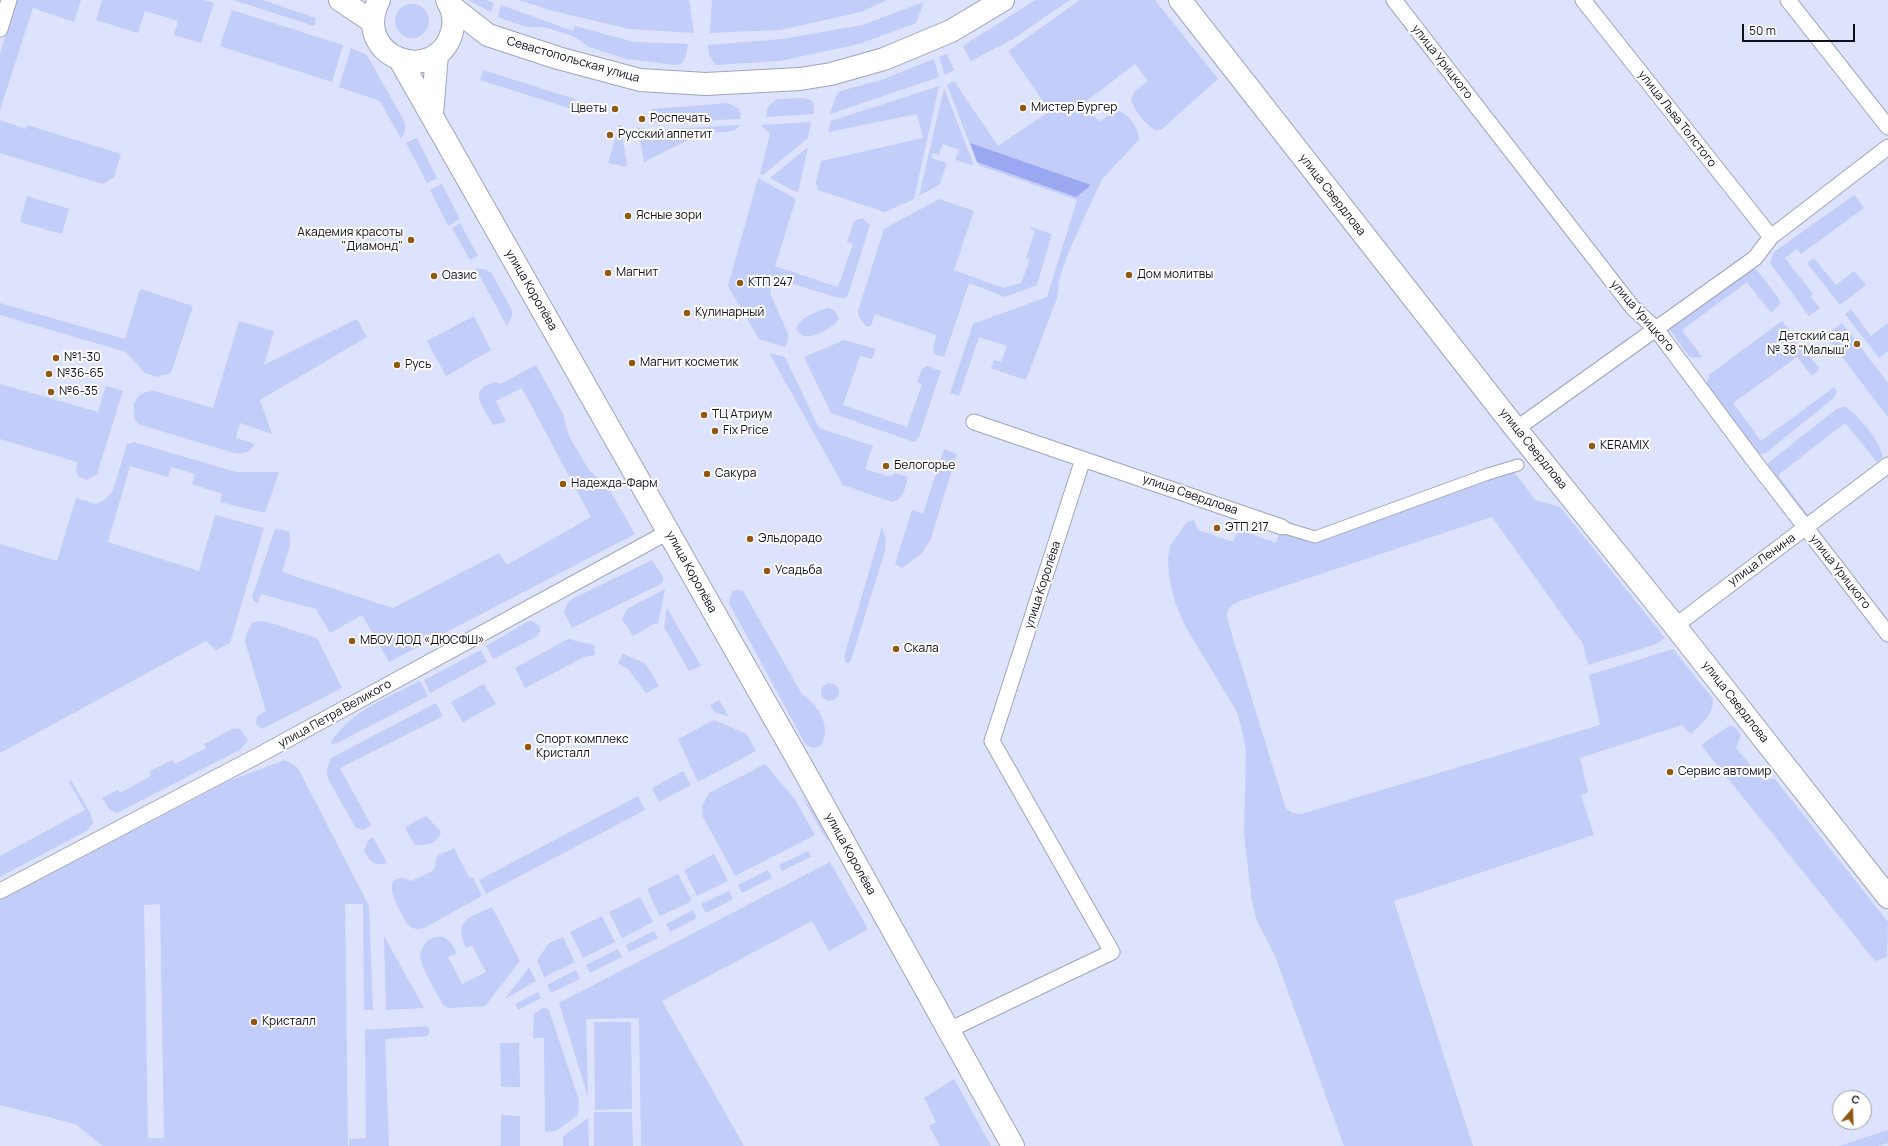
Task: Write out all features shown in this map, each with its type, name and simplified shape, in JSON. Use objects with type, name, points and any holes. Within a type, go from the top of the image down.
[{"type":"main road","points":[[340,0],[373,22]]},
{"type":"main road","points":[[380,0],[375,9],[373,22],[375,34],[380,45],[389,54],[400,60],[413,62],[425,60],[441,51],[488,35]]},
{"type":"main road","name":"Севастопольская улица","points":[[449,3],[488,35],[558,58],[640,80],[706,84],[800,79],[831,74],[884,59],[951,31],[1003,0]]},
{"type":"main road","name":"улица Свердлова","points":[[1180,0],[1516,429],[1675,626],[1888,897]]},
{"type":"main road","points":[[432,114],[441,51],[450,38],[453,27],[454,17],[449,3]]},
{"type":"main road","name":"улица Королёва","points":[[400,60],[668,532],[1013,1146]]},
{"type":"street","points":[[0,30],[9,0]]},
{"type":"street","name":"улица Урицкого","points":[[1394,0],[1633,308],[1656,328],[1806,528],[1888,634]]},
{"type":"street","name":"улица Льва Толстого","points":[[1583,0],[1771,237]]},
{"type":"street","points":[[1788,0],[1888,127]]},
{"type":"street","points":[[1516,429],[1755,258],[1771,237],[1888,147]]},
{"type":"street","name":"улица Свердлова","points":[[974,422],[1315,538],[1488,474],[1518,465]]},
{"type":"street","name":"улица Королёва","points":[[949,1030],[1112,952],[992,741],[1083,459]]},
{"type":"street","name":"улица Ленина","points":[[1675,626],[1761,559],[1806,528],[1888,465]]},
{"type":"street","name":"улица Петра Великого","points":[[0,891],[261,754],[668,532]]},
{"type":"shaded area","points":[[16,0],[81,0],[74,22],[33,8],[0,110],[0,54]]},
{"type":"shaded area","points":[[102,0],[204,0],[214,3],[201,43],[174,35],[178,21],[145,11],[138,33],[96,20]]},
{"type":"shaded area","points":[[233,0],[263,0],[316,18],[314,26]]},
{"type":"shaded area","points":[[468,0],[487,0],[494,3],[491,12]]},
{"type":"shaded area","points":[[519,0],[689,0],[694,33],[629,29],[549,10]]},
{"type":"shaded area","points":[[712,0],[887,0],[861,12],[780,30],[710,33]]},
{"type":"shaded area","points":[[1035,0],[1070,0],[1013,39],[971,61],[963,46]]},
{"type":"shaded area","points":[[1080,0],[1155,0],[1218,79],[1162,129],[1155,130],[1147,124],[1137,112],[1133,104],[1131,99],[1135,91],[1148,81],[1135,64],[1084,103],[1099,122],[1117,110],[1126,115],[1135,126],[1139,135],[1139,140],[1102,179],[1068,253],[1059,280],[1057,298],[1026,380],[991,368],[994,360],[1001,362],[1007,346],[979,337],[959,396],[950,393],[973,324],[1047,297],[1077,200],[978,165],[947,85],[954,81],[998,146],[1050,111],[1008,51]]},
{"type":"shaded area","points":[[924,2],[916,23],[859,44],[780,61],[715,65],[709,54],[708,45],[782,39],[862,25]]},
{"type":"shaded area","points":[[409,4],[415,4],[419,5],[426,11],[429,21],[428,28],[422,35],[415,38],[409,38],[405,37],[398,31],[395,24],[395,18],[396,14],[402,7]]},
{"type":"shaded area","points":[[501,5],[573,31],[575,26],[634,42],[688,44],[686,56],[682,63],[675,65],[627,59],[589,47],[573,36],[544,27],[527,27],[498,17]]},
{"type":"shaded area","points":[[232,10],[343,45],[332,82],[220,46]]},
{"type":"shaded area","points":[[351,48],[367,55],[404,121],[405,130],[401,139],[380,101],[339,87]]},
{"type":"shaded area","points":[[947,54],[954,70],[945,75],[939,57]]},
{"type":"shaded area","points":[[934,59],[939,77],[830,114],[836,96],[840,91],[881,80]]},
{"type":"shaded area","points":[[483,70],[575,99],[572,109],[480,80]]},
{"type":"shaded area","points":[[939,86],[914,199],[885,212],[818,190],[816,182],[821,161],[923,138],[917,114],[828,132],[831,121]]},
{"type":"shaded area","points":[[944,88],[973,163],[972,165],[955,160],[959,150],[943,144],[939,155],[933,153],[931,158],[947,163],[940,184],[919,196]]},
{"type":"shaded area","points":[[804,98],[811,100],[814,105],[814,114],[766,117],[768,106],[777,99]]},
{"type":"shaded area","points":[[728,103],[739,109],[741,119],[655,123],[651,116],[652,109]]},
{"type":"shaded area","points":[[0,120],[26,129],[27,125],[121,154],[114,177],[103,184],[0,153]]},
{"type":"shaded area","points":[[811,122],[808,138],[763,175],[760,174],[770,134],[761,125]]},
{"type":"shaded area","points":[[619,125],[621,125],[627,167],[608,163]]},
{"type":"shaded area","points":[[741,125],[733,131],[700,134],[644,162],[638,128],[652,130]]},
{"type":"shaded area","points":[[417,138],[437,178],[427,183],[406,143]]},
{"type":"shaded area","points":[[970,143],[1091,185],[1076,197],[977,162]]},
{"type":"shaded area","points":[[808,147],[798,193],[770,178]]},
{"type":"shaded area","points":[[758,178],[796,199],[775,266],[838,287],[853,244],[847,242],[854,221],[862,218],[870,225],[848,295],[843,298],[835,297],[774,278],[770,293],[789,336],[785,347],[759,339],[728,286]]},
{"type":"shaded area","points":[[442,184],[460,219],[448,226],[430,190]]},
{"type":"shaded area","points":[[1854,195],[1864,208],[1801,254],[1797,249],[1785,258],[1813,294],[1810,296],[1820,308],[1809,316],[1770,263],[1774,252]]},
{"type":"shaded area","points":[[27,196],[69,209],[62,234],[20,222]]},
{"type":"shaded area","points":[[939,199],[974,211],[954,270],[1003,288],[1021,283],[1030,259],[1026,258],[1035,231],[1030,229],[1031,227],[1052,234],[1037,285],[1005,297],[969,283],[944,357],[935,354],[933,350],[936,335],[875,314],[871,326],[866,326],[859,317],[858,311],[884,229]]},
{"type":"shaded area","points":[[460,223],[478,256],[470,260],[452,228]]},
{"type":"shaded area","points":[[1814,258],[1836,285],[1854,271],[1866,285],[1840,305],[1807,263]]},
{"type":"shaded area","points":[[475,268],[487,270],[492,274],[512,310],[512,316],[507,326]]},
{"type":"shaded area","points":[[1751,268],[1757,270],[1779,299],[1780,304],[1771,313],[1747,282],[1682,330],[1702,357],[1693,358],[1689,356],[1669,329],[1668,324]]},
{"type":"shaded area","points":[[140,289],[193,306],[171,373],[157,377],[145,373],[126,352],[0,315],[0,303],[125,339]]},
{"type":"shaded area","points":[[827,308],[835,311],[839,319],[829,328],[810,336],[801,334],[796,329],[805,318],[813,313]]},
{"type":"shaded area","points":[[1851,309],[1871,336],[1888,323],[1888,351],[1879,358],[1845,314]]},
{"type":"shaded area","points":[[474,316],[491,350],[446,376],[427,341]]},
{"type":"shaded area","points":[[357,319],[367,337],[260,400],[272,434],[240,423],[236,438],[255,444],[246,452],[240,454],[234,453],[138,424],[134,418],[134,403],[140,395],[151,391],[213,408],[239,321],[274,331],[264,365]]},
{"type":"shaded area","points":[[1782,321],[1819,368],[1818,371],[1812,376],[1797,357],[1733,403],[1761,441],[1834,387],[1837,392],[1834,398],[1767,452],[1762,454],[1755,453],[1706,385],[1710,374]]},
{"type":"shaded area","points":[[1842,323],[1888,383],[1888,417],[1825,335]]},
{"type":"shaded area","points":[[844,340],[876,349],[872,359],[860,356],[843,405],[907,427],[922,384],[917,382],[922,369],[927,366],[941,371],[919,437],[914,442],[831,413],[804,357]]},
{"type":"shaded area","points":[[769,353],[785,357],[819,428],[873,446],[865,469],[890,477],[895,473],[908,477],[902,496],[896,501],[892,502],[843,485]]},
{"type":"shaded area","points":[[536,365],[563,414],[569,436],[589,470],[608,487],[635,534],[389,662],[362,615],[330,633],[316,609],[261,594],[258,603],[254,601],[252,597],[275,529],[289,531],[290,546],[282,572],[393,608],[499,553],[507,565],[591,517],[522,388],[496,401],[506,422],[493,425],[482,405],[479,394],[481,389],[496,382],[500,384]]},
{"type":"shaded area","points":[[0,384],[98,412],[106,386],[123,391],[97,474],[87,480],[79,477],[76,472],[77,462],[0,439]]},
{"type":"shaded area","points":[[1845,407],[1862,422],[1874,436],[1883,457],[1877,462],[1845,423],[1778,475],[1808,515],[1806,517],[1767,468],[1769,462],[1838,408]]},
{"type":"shaded area","points":[[134,442],[236,472],[279,472],[265,513],[220,502],[222,494],[192,484],[195,474],[171,467],[168,477],[130,466],[108,542],[199,571],[215,515],[264,528],[230,643],[216,650],[206,641],[0,753],[0,544],[57,561],[76,498],[96,504],[106,499],[113,490],[127,444]]},
{"type":"shaded area","points":[[944,449],[957,454],[930,541],[921,554],[902,568],[895,564],[912,510],[923,514]]},
{"type":"shaded area","points":[[1513,470],[1535,500],[1560,507],[1665,638],[1654,645],[1588,665],[1583,644],[1492,517],[1240,601],[1229,607],[1227,614],[1229,625],[1286,809],[1293,813],[1301,814],[1600,725],[1589,675],[1673,649],[1713,699],[1713,704],[1709,714],[1691,734],[1682,725],[1580,758],[1588,792],[1581,795],[1594,835],[1394,901],[1473,1146],[1344,1146],[1275,956],[1257,921],[1252,902],[1244,834],[1246,752],[1243,735],[1237,712],[1185,626],[1175,602],[1169,578],[1168,560],[1170,546],[1186,523],[1194,520],[1198,530],[1233,542],[1238,529],[1276,543],[1281,529],[1315,540]]},
{"type":"shaded area","points":[[882,527],[886,540],[885,551],[851,660],[849,663],[846,663],[844,657]]},
{"type":"shaded area","points":[[652,560],[663,577],[663,582],[572,628],[564,612],[567,604],[572,599]]},
{"type":"shaded area","points":[[665,589],[658,624],[654,624],[633,636],[622,619],[627,609]]},
{"type":"shaded area","points":[[732,591],[743,591],[802,694],[808,698],[822,717],[825,732],[824,739],[820,746],[811,747],[804,742],[729,603]]},
{"type":"shaded area","points":[[667,608],[701,666],[689,671],[664,627]]},
{"type":"shaded area","points":[[258,621],[267,622],[317,638],[342,688],[262,729],[256,724],[257,716],[266,711],[245,642],[247,632],[252,623]]},
{"type":"shaded area","points":[[532,621],[540,626],[540,632],[536,637],[493,659],[486,646],[527,622]]},
{"type":"shaded area","points":[[568,639],[594,645],[595,655],[584,657],[525,688],[515,668]]},
{"type":"shaded area","points":[[481,650],[487,662],[430,693],[424,680]]},
{"type":"shaded area","points":[[623,654],[645,663],[659,686],[646,693],[628,669],[618,663]]},
{"type":"shaded area","points":[[420,681],[428,696],[337,743],[332,744],[331,742],[339,731],[360,713],[383,699]]},
{"type":"shaded area","points":[[830,683],[836,686],[839,692],[836,698],[830,701],[824,698],[821,692],[824,686]]},
{"type":"shaded area","points":[[484,684],[496,704],[463,722],[451,702]]},
{"type":"shaded area","points":[[719,700],[729,717],[714,712],[710,705]]},
{"type":"shaded area","points":[[436,703],[443,716],[340,768],[371,825],[363,830],[356,828],[328,779],[327,768],[331,758]]},
{"type":"shaded area","points":[[714,720],[747,734],[756,751],[698,782],[678,739]]},
{"type":"shaded area","points":[[1729,726],[1735,727],[1741,735],[1736,748],[1762,779],[1775,779],[1888,922],[1887,957],[1875,961],[1701,745]]},
{"type":"shaded area","points":[[234,728],[240,729],[248,740],[241,749],[117,813],[109,809],[102,798],[118,790],[120,793],[151,776],[149,772],[172,760],[175,764],[206,748],[204,744]]},
{"type":"shaded area","points":[[285,760],[298,768],[369,906],[373,1010],[364,1010],[363,904],[345,904],[348,1146],[103,1146],[75,1124],[0,1105],[0,900],[229,781]],"holes":[[[160,904],[164,1138],[148,1138],[144,905]]]},
{"type":"shaded area","points":[[765,764],[794,798],[815,835],[735,876],[703,817],[702,806],[709,793]]},
{"type":"shaded area","points":[[683,771],[691,785],[659,802],[652,788]]},
{"type":"shaded area","points":[[71,780],[91,814],[93,823],[88,830],[0,877],[0,856],[85,810],[69,782]]},
{"type":"shaded area","points":[[799,792],[832,837],[827,840]]},
{"type":"shaded area","points":[[638,796],[645,810],[486,894],[479,880]]},
{"type":"shaded area","points":[[397,813],[405,827],[426,816],[441,832],[437,839],[430,844],[414,844]]},
{"type":"shaded area","points":[[373,837],[387,863],[373,863],[364,851],[368,840]]},
{"type":"shaded area","points":[[454,848],[469,877],[473,878],[482,896],[424,928],[415,929],[411,927],[407,924],[392,892],[393,881],[402,878],[411,881],[434,870],[437,856]]},
{"type":"shaded area","points":[[808,851],[811,857],[782,871],[779,865]]},
{"type":"shaded area","points":[[714,854],[728,881],[697,896],[684,870]]},
{"type":"shaded area","points":[[830,862],[868,929],[829,951],[812,921],[662,1001],[744,1146],[641,1146],[639,1018],[586,1019],[588,1097],[559,1003]]},
{"type":"shaded area","points":[[768,870],[772,878],[742,893],[738,885]]},
{"type":"shaded area","points":[[678,874],[692,901],[660,916],[647,889]]},
{"type":"shaded area","points":[[729,891],[733,899],[706,913],[701,904]]},
{"type":"shaded area","points":[[640,897],[653,922],[622,938],[609,912]]},
{"type":"shaded area","points":[[492,907],[520,961],[485,1006],[449,1008],[443,1005],[425,971],[420,955],[422,949],[428,941],[433,938],[443,937],[448,940],[457,953],[448,957],[462,984],[486,972],[472,946],[466,948],[461,931],[462,925],[470,917]]},
{"type":"shaded area","points":[[693,910],[697,918],[670,932],[666,924]]},
{"type":"shaded area","points":[[602,916],[615,942],[583,958],[570,932]]},
{"type":"shaded area","points":[[654,931],[658,938],[629,952],[626,945]]},
{"type":"shaded area","points":[[384,936],[424,1008],[386,1010]]},
{"type":"shaded area","points":[[563,937],[575,962],[544,977],[537,960],[549,943]]},
{"type":"shaded area","points":[[618,949],[622,957],[590,973],[586,965]]},
{"type":"shaded area","points":[[529,967],[536,981],[505,999]]},
{"type":"shaded area","points":[[576,970],[580,979],[551,993],[547,985]]},
{"type":"shaded area","points":[[538,992],[541,998],[518,1010],[515,1004]]},
{"type":"shaded area","points":[[544,1007],[549,1010],[579,1100],[578,1115],[556,1131],[545,1132],[544,1038],[533,1038],[534,1014]]},
{"type":"shaded area","points":[[594,1022],[631,1022],[632,1109],[595,1110]]},
{"type":"shaded area","points":[[427,1026],[430,1031],[427,1036],[385,1039],[389,1146],[349,1146],[349,1139],[366,1138],[365,1030]]},
{"type":"shaded area","points":[[500,1043],[519,1043],[520,1087],[501,1087]]},
{"type":"shaded area","points":[[954,1079],[991,1146],[940,1146],[929,1126],[936,1122],[924,1098]]},
{"type":"shaded area","points":[[594,1112],[632,1112],[633,1146],[594,1146]]},
{"type":"shaded area","points":[[501,1115],[520,1116],[520,1146],[501,1146]]},
{"type":"shaded area","points":[[588,1118],[589,1146],[563,1146],[563,1136]]},
{"type":"shaded area","points":[[1888,1130],[1888,1143],[1878,1146],[1839,1146]]},
{"type":"place","name":"Мистер Бургер","points":[[1023,108]]},
{"type":"place","name":"Цветы","points":[[615,109]]},
{"type":"place","name":"Роспечать","points":[[642,119]]},
{"type":"place","name":"Русский аппетит","points":[[610,135]]},
{"type":"place","name":"Ясные зори","points":[[628,216]]},
{"type":"place","name":"Академия красоты \"Диамонд\"","points":[[411,240]]},
{"type":"place","name":"Магнит","points":[[608,273]]},
{"type":"place","name":"Дом молитвы","points":[[1129,275]]},
{"type":"place","name":"Оазис","points":[[434,276]]},
{"type":"place","name":"КТП 247","points":[[740,283]]},
{"type":"place","name":"Кулинарный","points":[[687,313]]},
{"type":"place","name":"Детский сад № 38 \"Малыш\"","points":[[1857,344]]},
{"type":"place","name":"№1-30","points":[[56,358]]},
{"type":"place","name":"Магнит косметик","points":[[632,363]]},
{"type":"place","name":"Русь","points":[[397,365]]},
{"type":"place","name":"№36-65","points":[[49,374]]},
{"type":"place","name":"№6-35","points":[[51,392]]},
{"type":"place","name":"ТЦ Атриум","points":[[704,415]]},
{"type":"place","name":"Fix Price","points":[[715,431]]},
{"type":"place","name":"KERAMIX","points":[[1592,446]]},
{"type":"place","name":"Белогорье","points":[[886,466]]},
{"type":"place","name":"Сакура","points":[[707,474]]},
{"type":"place","name":"Надежда-Фарм","points":[[563,484]]},
{"type":"place","name":"ЭТП 217","points":[[1217,528]]},
{"type":"place","name":"Эльдорадо","points":[[750,539]]},
{"type":"place","name":"Усадьба","points":[[767,571]]},
{"type":"place","name":"МБОУ ДОД «ДЮСФШ»","points":[[352,641]]},
{"type":"place","name":"Скала","points":[[896,649]]},
{"type":"place","name":"Спорт комплекс Кристалл","points":[[528,747]]},
{"type":"place","name":"Сервис автомир","points":[[1670,772]]},
{"type":"place","name":"Кристалл","points":[[254,1022]]}]
